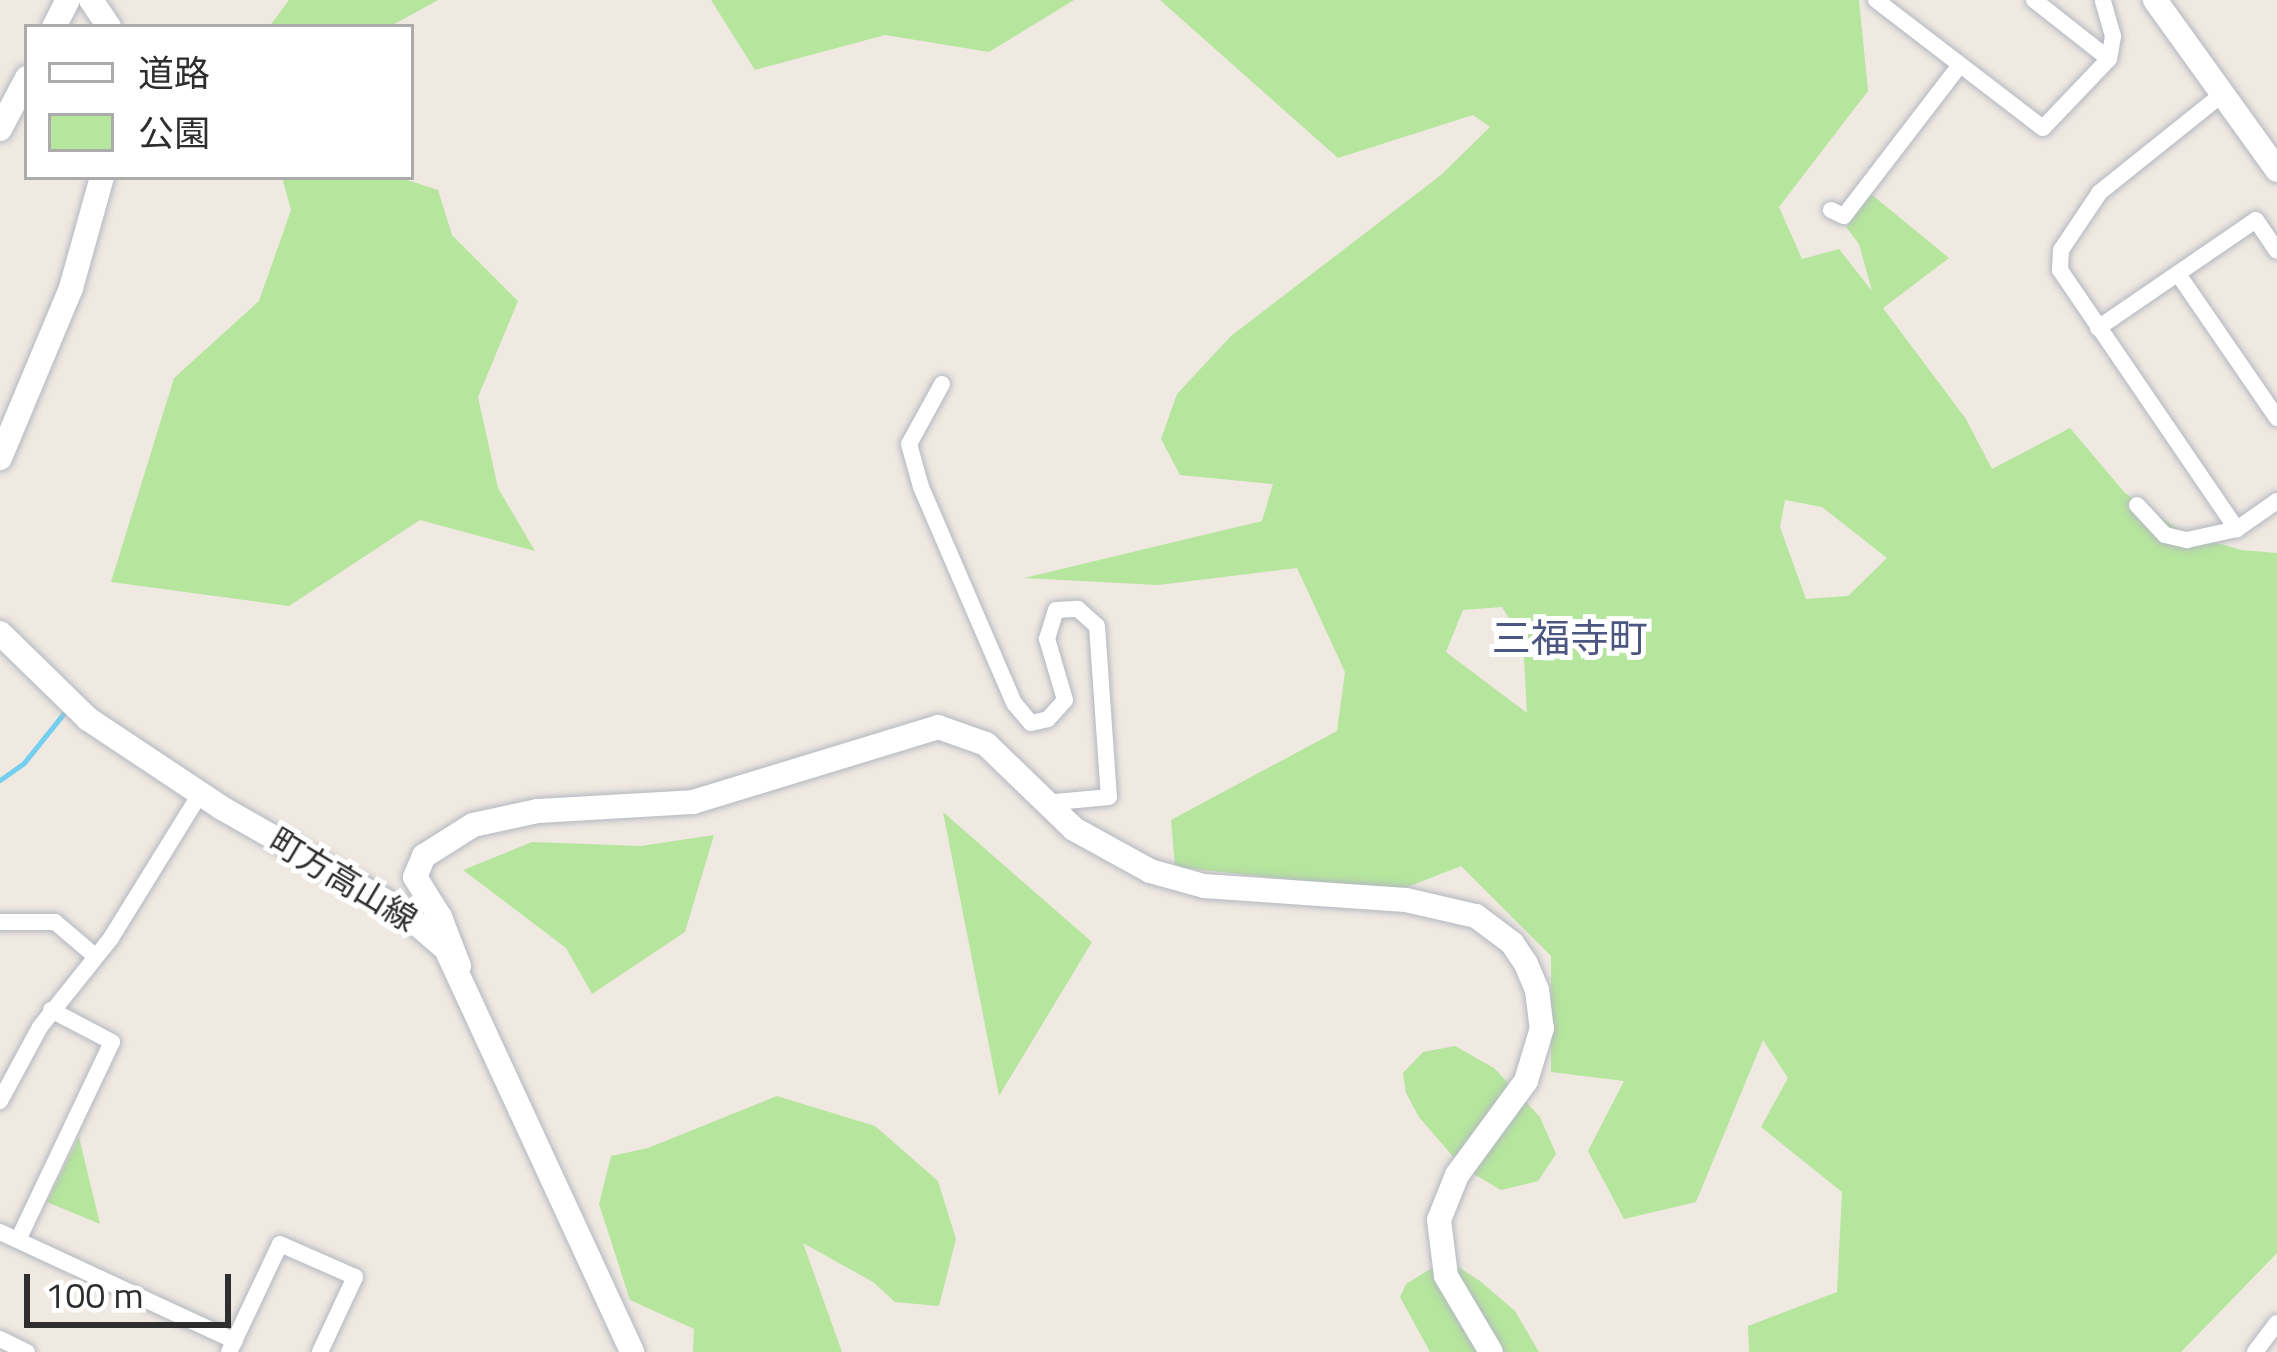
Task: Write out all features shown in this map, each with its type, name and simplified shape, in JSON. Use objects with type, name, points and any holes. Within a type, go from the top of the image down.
[{"type":"street","points":[[1876,0],[2043,128],[2109,58],[2113,36],[2103,0]]},
{"type":"street","points":[[2034,0],[2109,58]]},
{"type":"street","points":[[2155,0],[2277,170]]},
{"type":"street","points":[[1831,210],[1844,216],[1960,64]]},
{"type":"street","points":[[0,129],[24,84]]},
{"type":"street","points":[[2220,96],[2107,185],[2061,250],[2063,278],[2237,529]]},
{"type":"street","points":[[0,458],[71,288],[102,180]]},
{"type":"street","points":[[2098,328],[2256,220],[2277,251]]},
{"type":"street","points":[[2178,274],[2277,418]]},
{"type":"street","points":[[941,384],[909,444],[1014,703],[1031,723],[1048,719],[1065,700],[1047,639],[1056,610],[1078,609],[1097,626],[1109,797],[1045,803]]},
{"type":"street","points":[[2137,505],[2165,535],[2201,540],[2237,529],[2277,501]]},
{"type":"street","name":"町方高山線","points":[[0,633],[69,705],[201,792],[412,918],[459,966],[632,1352]]},
{"type":"street","points":[[459,966],[440,917],[420,889],[417,868],[438,844],[493,818],[693,802],[938,727],[986,743],[1089,840],[1168,877],[1258,892],[1444,907],[1491,926],[1520,952],[1540,1002],[1538,1047],[1509,1107],[1457,1175],[1438,1220],[1446,1276],[1491,1352]]},
{"type":"street","points":[[0,1101],[51,1010],[95,956],[201,792]]},
{"type":"street","points":[[0,922],[55,922],[95,956]]},
{"type":"street","points":[[18,1240],[112,1042],[51,1010]]},
{"type":"street","points":[[0,1232],[232,1346],[280,1244],[355,1277],[320,1352]]},
{"type":"street","points":[[2255,1352],[2277,1323]]},
{"type":"street","points":[[0,1339],[27,1352]]},
{"type":"green space","points":[[289,0],[438,0],[394,24],[271,24]]},
{"type":"green space","points":[[711,0],[1074,0],[989,52],[885,35],[755,70]]},
{"type":"green space","points":[[1160,0],[1859,0],[1868,91],[1779,207],[1802,259],[1839,249],[1872,291],[1859,244],[1846,227],[1871,194],[1949,258],[1883,308],[1966,419],[1992,469],[2070,428],[2125,493],[2184,533],[2241,550],[2277,553],[2277,1253],[2181,1352],[1749,1352],[1748,1326],[1837,1292],[1842,1192],[1761,1127],[1788,1078],[1763,1040],[1696,1202],[1624,1219],[1588,1151],[1624,1081],[1551,1072],[1551,956],[1461,866],[1397,891],[1175,867],[1171,820],[1337,731],[1345,672],[1297,568],[1158,585],[1024,578],[1262,521],[1273,484],[1180,475],[1161,439],[1177,394],[1231,336],[1441,175],[1490,127],[1473,115],[1338,158]],"holes":[[[1785,500],[1822,507],[1887,558],[1848,596],[1806,599],[1780,527]],[[1502,607],[1523,641],[1527,713],[1446,652],[1463,610]]]},
{"type":"green space","points":[[283,180],[407,180],[438,190],[452,235],[518,301],[478,397],[498,488],[535,551],[420,520],[289,606],[111,582],[174,378],[259,301],[291,210]]},
{"type":"green space","points":[[943,812],[1092,942],[999,1096]]},
{"type":"green space","points":[[714,835],[685,932],[592,994],[566,948],[463,870],[532,842],[641,846]]},
{"type":"green space","points":[[1455,1046],[1494,1068],[1540,1117],[1556,1154],[1538,1181],[1501,1190],[1462,1167],[1419,1117],[1406,1093],[1403,1073],[1423,1052]]},
{"type":"green space","points":[[777,1096],[875,1126],[938,1181],[956,1239],[939,1306],[895,1302],[873,1282],[803,1243],[842,1352],[693,1352],[694,1329],[630,1300],[599,1204],[611,1156],[648,1148]]},
{"type":"green space","points":[[79,1137],[100,1224],[47,1202]]},
{"type":"green space","points":[[1435,1266],[1460,1268],[1480,1281],[1515,1311],[1539,1352],[1430,1352],[1400,1297],[1406,1284]]},
{"type":"waterway","points":[[0,780],[24,763],[64,713]]},
{"type":"district","name":"三福寺町","points":[[1570,638]]}]
